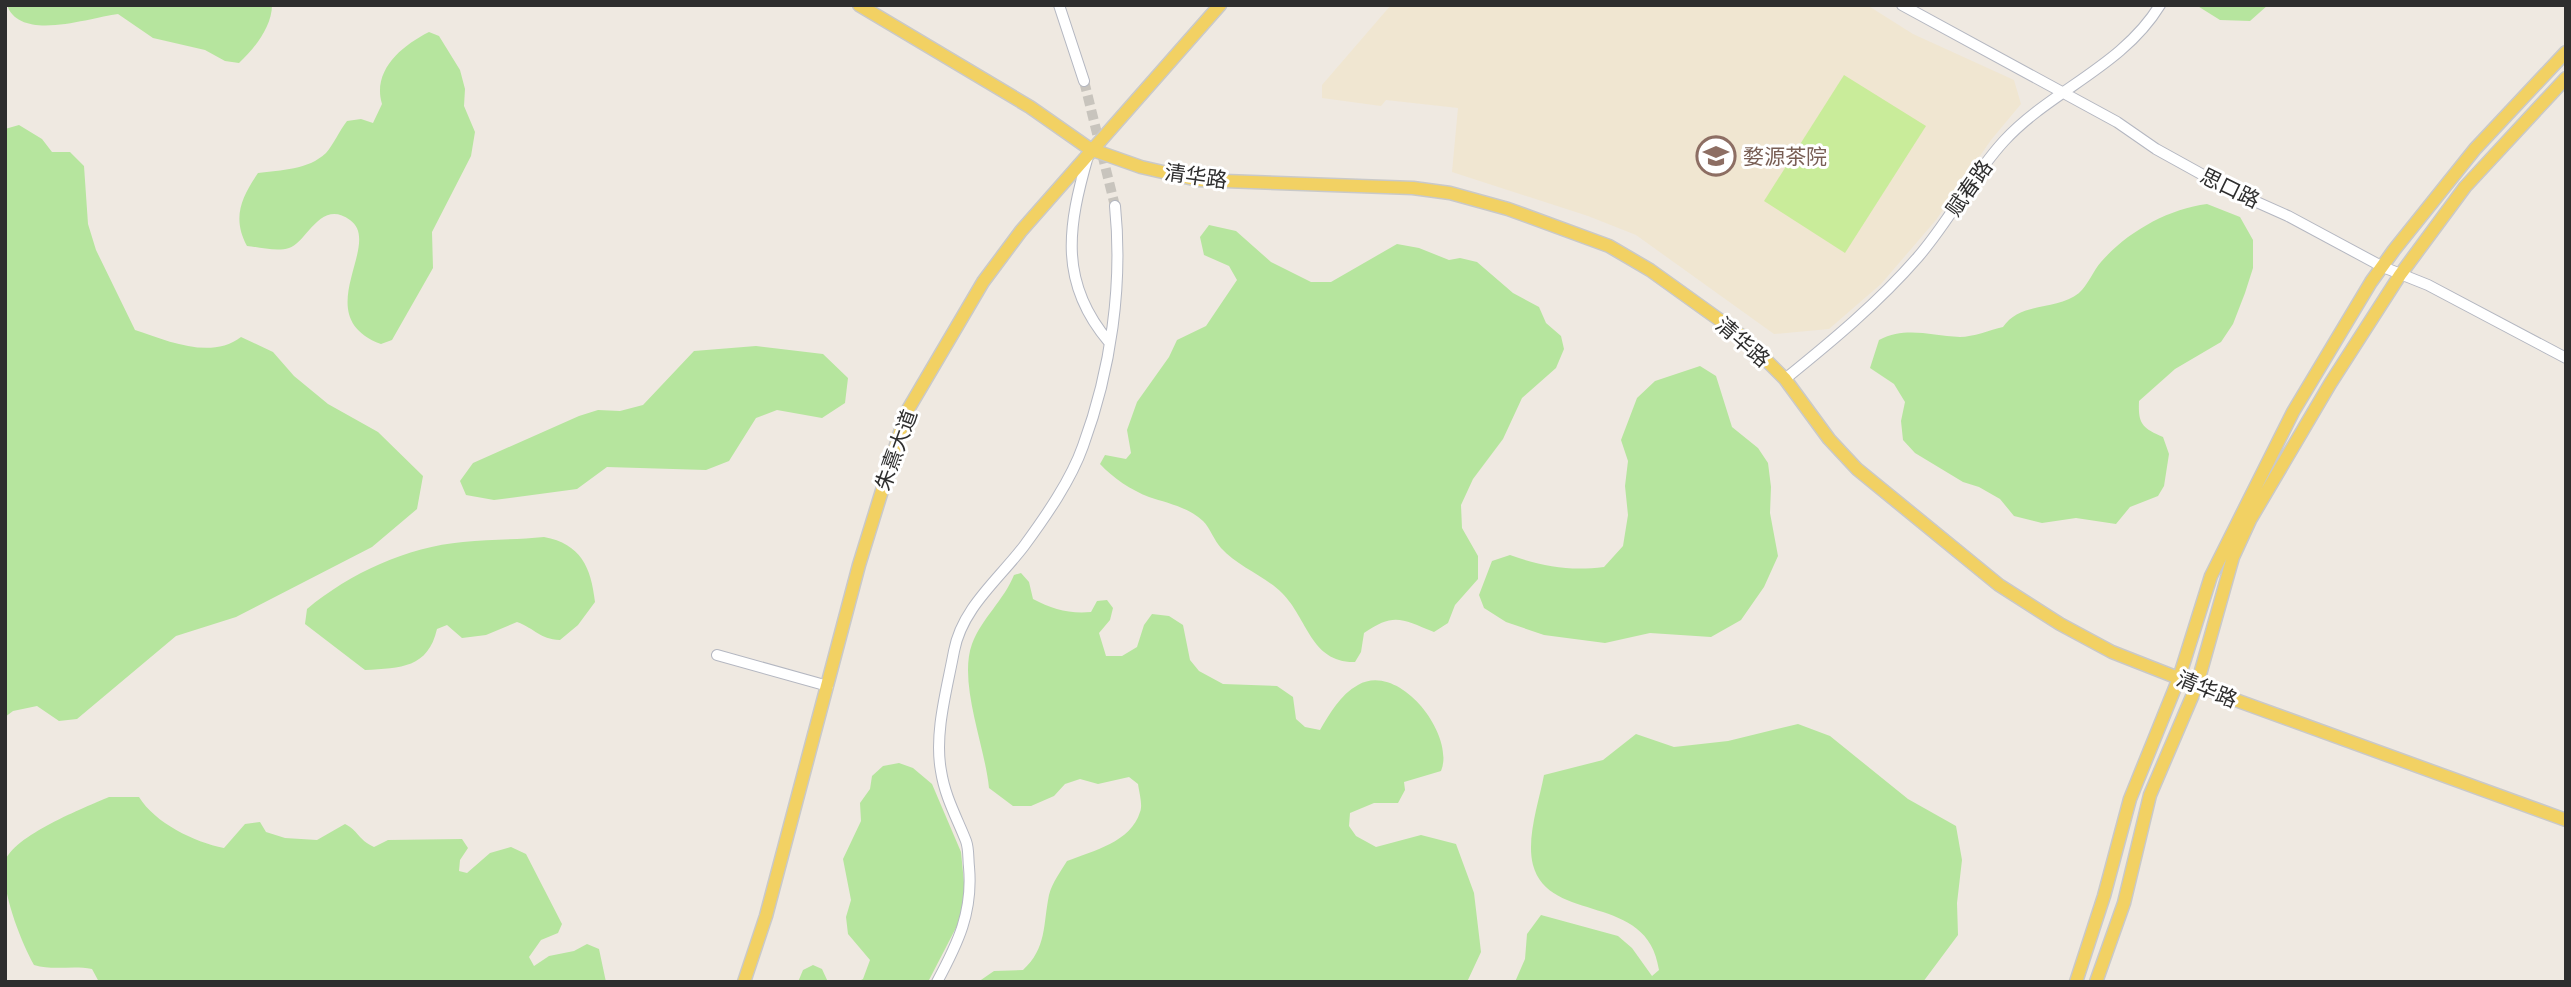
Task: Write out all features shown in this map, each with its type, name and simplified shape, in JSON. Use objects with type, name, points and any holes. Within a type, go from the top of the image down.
[{"type":"main road","name":"清华路","points":[[859,5],[1030,107],[1090,149],[1141,167],[1198,180],[1413,188],[1450,193],[1508,209],[1609,246],[1650,270],[1742,336],[1785,379],[1829,439],[1857,469],[1999,585],[2060,624],[2112,652],[2197,685],[2566,820]]},
{"type":"main road","name":"朱熹大道","points":[[744,982],[766,916],[859,565],[906,413],[984,282],[1021,231],[1090,149],[1220,5]]},
{"type":"main road","points":[[2076,982],[2104,896],[2130,799],[2179,678],[2211,576],[2293,412],[2383,267],[2475,149],[2566,52]]},
{"type":"main road","points":[[2096,982],[2124,904],[2150,795],[2197,685],[2233,557],[2250,520],[2330,384],[2400,275],[2465,187],[2566,78]]},
{"type":"street","points":[[1059,5],[1084,81]]},
{"type":"street","name":"思口路","points":[[1902,5],[2065,94],[2232,191],[2288,216],[2383,267],[2428,285],[2566,358]]},
{"type":"street","name":"赋春路","points":[[1785,379],[1868,310],[1919,256],[1948,219],[1969,183],[2005,141],[2033,114],[2065,94],[2118,52],[2160,5]]},
{"type":"street","points":[[1090,149],[1073,211],[1073,260],[1084,309],[1109,342]]},
{"type":"street","points":[[937,982],[959,942],[968,917],[971,891],[967,845],[948,800],[940,771],[939,744],[955,647],[969,613],[1025,545],[1083,446],[1103,376],[1109,342],[1120,248],[1115,206]]},
{"type":"street","points":[[717,654],[828,686]]},
{"type":"shaded area","name":"婺源茶院","points":[[1391,5],[1867,5],[1913,34],[2014,80],[2021,104],[1991,140],[1936,220],[1881,284],[1829,329],[1774,334],[1636,235],[1588,216],[1452,172],[1458,108],[1386,100],[1381,106],[1322,98],[1322,85]]},
{"type":"green space","points":[[7,5],[272,5],[266,29],[239,63],[225,61],[205,50],[153,38],[118,14],[57,25],[41,25],[26,23],[14,16]]},
{"type":"green space","points":[[2196,5],[2268,5],[2250,21],[2220,20]]},
{"type":"green space","points":[[429,32],[439,36],[460,70],[465,89],[464,106],[475,132],[471,156],[432,232],[433,268],[392,340],[381,344],[360,332],[350,316],[350,280],[359,246],[358,231],[350,220],[339,215],[330,215],[315,224],[295,245],[284,249],[268,249],[247,246],[240,226],[240,208],[258,173],[294,168],[319,159],[329,149],[347,121],[361,119],[373,123],[382,104],[380,92],[385,70],[399,52]]},
{"type":"green space","points":[[1844,75],[1926,126],[1845,253],[1764,201]]},
{"type":"green space","points":[[19,125],[42,139],[52,152],[70,152],[84,166],[88,224],[96,250],[135,330],[175,343],[203,348],[229,344],[241,337],[273,352],[294,376],[328,404],[378,432],[423,476],[417,509],[372,547],[236,617],[176,636],[77,719],[59,721],[37,706],[13,711],[5,717],[5,129]]},
{"type":"green space","points":[[2207,204],[2240,217],[2253,240],[2253,268],[2233,324],[2221,342],[2175,369],[2139,401],[2139,415],[2143,424],[2163,437],[2169,454],[2164,486],[2158,496],[2130,507],[2116,524],[2076,518],[2042,523],[2014,516],[2000,499],[1979,487],[1963,482],[1915,453],[1903,440],[1901,421],[1905,402],[1894,384],[1870,368],[1879,340],[1899,333],[1965,337],[2003,327],[2019,313],[2070,299],[2079,293],[2111,251],[2149,224],[2178,211]]},
{"type":"green space","points":[[1209,225],[1236,231],[1271,262],[1311,282],[1331,282],[1397,244],[1419,248],[1449,260],[1460,258],[1477,262],[1513,293],[1539,307],[1546,323],[1561,336],[1564,349],[1556,368],[1522,398],[1503,439],[1473,479],[1461,505],[1462,528],[1478,556],[1478,579],[1455,605],[1448,623],[1434,632],[1406,621],[1391,620],[1364,633],[1361,652],[1355,662],[1329,655],[1312,638],[1282,593],[1228,555],[1203,521],[1184,509],[1136,491],[1116,479],[1100,464],[1105,455],[1126,459],[1131,453],[1127,430],[1137,402],[1169,357],[1177,340],[1206,326],[1237,280],[1229,266],[1204,255],[1200,237]]},
{"type":"green space","points":[[756,346],[823,354],[848,378],[845,403],[822,418],[777,410],[756,418],[729,461],[706,470],[607,467],[577,489],[494,500],[466,495],[460,481],[473,463],[579,416],[598,410],[620,411],[643,405],[694,351]]},
{"type":"green space","points":[[1700,366],[1716,376],[1732,427],[1758,448],[1768,463],[1770,513],[1778,556],[1764,587],[1741,620],[1711,637],[1650,633],[1605,643],[1544,635],[1506,622],[1484,608],[1479,595],[1492,561],[1510,555],[1557,567],[1604,567],[1623,546],[1628,515],[1625,486],[1628,461],[1621,440],[1637,398],[1655,381]]},
{"type":"green space","points":[[544,537],[557,540],[575,551],[587,568],[593,589],[595,602],[578,625],[560,640],[542,636],[517,622],[486,635],[462,638],[447,625],[437,629],[433,642],[420,659],[401,666],[365,670],[305,624],[307,609],[324,596],[360,573],[400,556],[463,542]]},
{"type":"green space","points":[[1021,573],[1029,582],[1033,599],[1054,608],[1091,612],[1097,601],[1107,600],[1113,608],[1110,620],[1099,633],[1106,656],[1122,656],[1137,647],[1144,625],[1152,614],[1169,616],[1183,625],[1190,660],[1199,671],[1223,684],[1277,686],[1293,697],[1296,719],[1305,727],[1320,730],[1341,699],[1358,685],[1374,680],[1390,683],[1406,692],[1432,722],[1440,739],[1443,756],[1441,771],[1404,782],[1405,790],[1398,803],[1374,803],[1350,813],[1349,826],[1356,836],[1376,847],[1421,835],[1456,844],[1474,893],[1481,952],[1467,982],[978,982],[994,971],[1023,970],[1031,962],[1043,935],[1050,891],[1067,861],[1120,838],[1135,822],[1141,809],[1138,784],[1129,777],[1098,784],[1080,779],[1065,784],[1054,796],[1031,806],[1013,806],[989,788],[970,696],[969,660],[972,644],[981,626],[1005,593],[1014,575]]},
{"type":"green space","points":[[1798,724],[1830,736],[1908,799],[1956,826],[1962,860],[1957,903],[1958,935],[1923,982],[1515,982],[1525,959],[1527,934],[1541,915],[1618,936],[1632,948],[1652,976],[1659,970],[1651,945],[1637,929],[1619,918],[1558,896],[1543,883],[1533,865],[1531,843],[1544,775],[1603,760],[1636,734],[1674,747],[1728,741]]},
{"type":"green space","points":[[899,763],[913,768],[932,784],[961,852],[965,893],[960,920],[928,982],[857,982],[863,979],[870,960],[848,934],[846,917],[851,900],[843,859],[861,821],[860,803],[870,789],[872,776],[883,766]]},
{"type":"green space","points":[[109,797],[139,797],[155,815],[176,830],[224,848],[245,824],[260,822],[266,832],[285,838],[317,840],[345,824],[374,847],[388,840],[462,839],[468,848],[460,860],[459,871],[467,873],[490,853],[511,847],[526,854],[562,924],[558,933],[541,940],[529,957],[534,966],[549,956],[574,951],[587,944],[599,949],[606,982],[99,982],[92,969],[34,965],[23,943],[9,900],[4,873],[5,862],[21,842],[35,833]]},
{"type":"green space","points":[[813,965],[822,969],[828,982],[798,982],[803,970]]},
{"type":"tunnel","points":[[1084,81],[1115,206]]},
{"type":"place","name":"婺源茶院","points":[[1716,156]]}]
